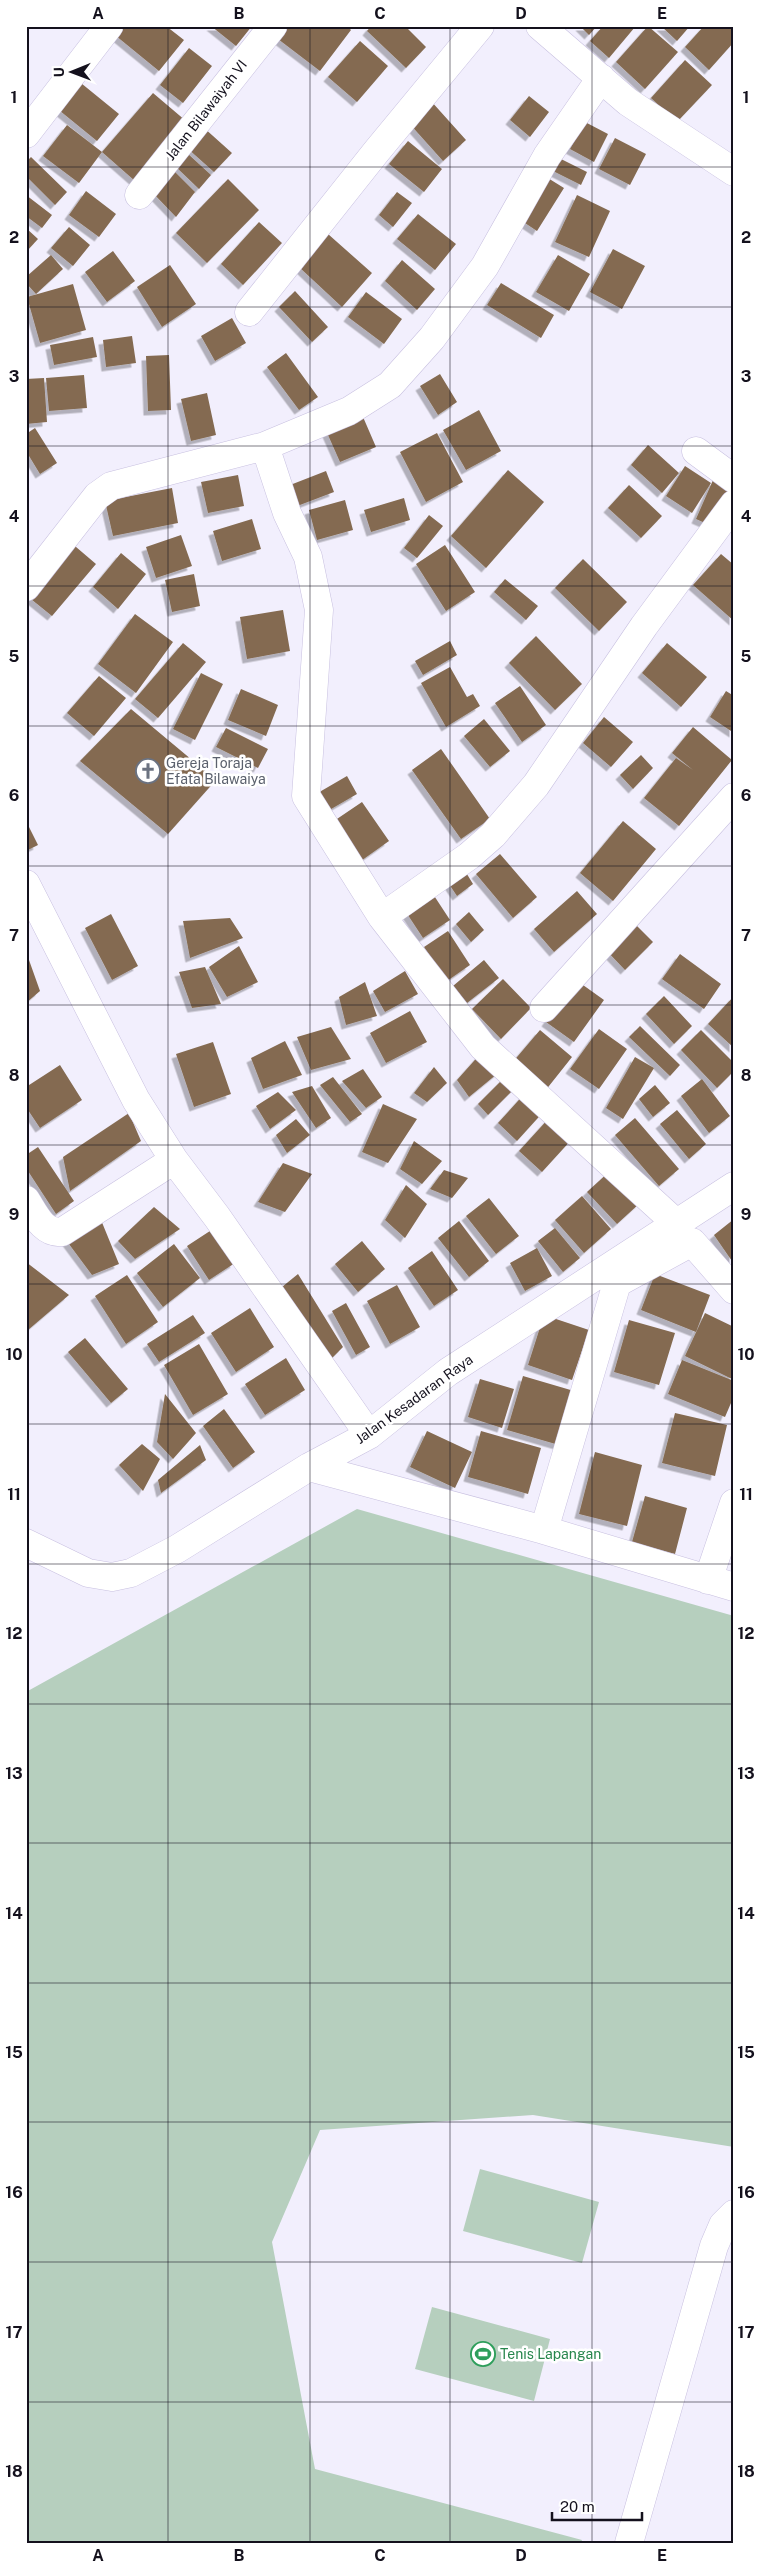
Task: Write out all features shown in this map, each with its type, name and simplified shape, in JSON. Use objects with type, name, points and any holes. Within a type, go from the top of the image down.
[{"type":"street","points":[[26,134],[109,26]]},
{"type":"street","name":"Jalan Bilawaiyah VI","points":[[139,195],[273,26]]},
{"type":"street","points":[[249,312],[376,152],[480,26]]},
{"type":"street","points":[[540,26],[628,102],[734,172]]},
{"type":"street","points":[[26,587],[97,496],[111,486],[265,446],[349,411],[390,385],[432,338],[485,266],[547,156],[601,78]]},
{"type":"street","points":[[265,446],[288,513],[308,557],[319,610],[306,796],[382,918],[483,1047],[676,1223]]},
{"type":"street","points":[[696,451],[734,479]]},
{"type":"street","points":[[382,918],[469,856],[493,835],[530,792],[644,626],[734,504]]},
{"type":"street","points":[[544,1008],[734,797]]},
{"type":"street","points":[[26,884],[136,1100],[174,1160],[217,1217],[369,1435]]},
{"type":"street","points":[[26,1200],[46,1228],[54,1233],[62,1232],[174,1160]]},
{"type":"street","name":"Jalan Kesadaran Raya","points":[[26,1542],[88,1573],[112,1577],[131,1573],[177,1549],[309,1468],[369,1435],[448,1372],[734,1186]]},
{"type":"street","points":[[544,1530],[617,1283],[692,1242],[734,1290]]},
{"type":"street","points":[[309,1468],[544,1530],[734,1587]]},
{"type":"street","points":[[708,1580],[734,1503]]},
{"type":"street","points":[[629,2543],[714,2246],[723,2225],[734,2214]]},
{"type":"green space","points":[[357,1509],[734,1616],[734,2147],[533,2115],[320,2130],[272,2242],[315,2469],[582,2540],[581,2543],[26,2543],[26,1692]]},
{"type":"green space","points":[[480,2169],[599,2202],[582,2263],[463,2231]]},
{"type":"green space","name":"Tenis Lapangan","points":[[432,2307],[550,2339],[534,2401],[415,2369]]},
{"type":"building","points":[[114,26],[166,26],[184,40],[159,71],[110,31]]},
{"type":"building","points":[[211,26],[252,26],[236,46]]},
{"type":"building","points":[[288,26],[347,26],[351,30],[320,71],[278,39]]},
{"type":"building","points":[[371,26],[405,26],[426,47],[406,68],[367,31]]},
{"type":"building","points":[[580,26],[597,26],[589,35]]},
{"type":"building","points":[[603,26],[635,27],[609,58],[590,41]]},
{"type":"building","points":[[648,26],[678,52],[645,89],[616,62]]},
{"type":"building","points":[[661,26],[690,26],[677,41]]},
{"type":"building","points":[[704,26],[734,26],[734,42],[709,70],[685,47]]},
{"type":"building","points":[[360,41],[388,66],[357,102],[328,77]]},
{"type":"building","points":[[189,48],[212,66],[183,103],[160,85]]},
{"type":"building","points":[[685,60],[712,85],[677,122],[651,98]]},
{"type":"building","points":[[76,79],[119,114],[97,141],[54,106]]},
{"type":"building","points":[[153,93],[186,121],[135,181],[102,152]]},
{"type":"building","points":[[529,96],[549,112],[530,137],[510,120]]},
{"type":"building","points":[[431,101],[466,140],[443,161],[408,122]]},
{"type":"building","points":[[585,122],[608,134],[594,162],[570,149]]},
{"type":"building","points":[[67,125],[102,152],[79,183],[43,156]]},
{"type":"building","points":[[203,127],[232,153],[214,172],[186,147]]},
{"type":"building","points":[[615,138],[646,154],[630,185],[599,169]]},
{"type":"building","points":[[408,141],[442,169],[424,192],[389,164]]},
{"type":"building","points":[[187,153],[211,175],[199,189],[175,166]]},
{"type":"building","points":[[555,156],[587,172],[581,185],[549,169]]},
{"type":"building","points":[[31,157],[67,192],[55,205],[26,176],[26,162]]},
{"type":"building","points":[[174,171],[195,192],[176,217],[152,192]]},
{"type":"building","points":[[543,175],[564,188],[537,231],[516,217]]},
{"type":"building","points":[[228,179],[259,210],[207,263],[176,233]]},
{"type":"building","points":[[86,191],[116,214],[99,237],[69,215]]},
{"type":"building","points":[[397,192],[412,203],[393,227],[379,215]]},
{"type":"building","points":[[26,195],[52,215],[42,228],[26,216]]},
{"type":"building","points":[[577,195],[610,211],[589,257],[555,242]]},
{"type":"building","points":[[418,214],[456,244],[435,270],[397,239]]},
{"type":"building","points":[[259,222],[282,243],[243,285],[221,264]]},
{"type":"building","points":[[69,227],[90,245],[73,266],[51,248]]},
{"type":"building","points":[[26,228],[38,239],[26,252]]},
{"type":"building","points":[[328,234],[372,273],[342,307],[299,267]]},
{"type":"building","points":[[613,249],[645,266],[622,309],[590,292]]},
{"type":"building","points":[[113,251],[135,281],[107,302],[85,272]]},
{"type":"building","points":[[51,255],[63,269],[36,294],[26,283],[26,277]]},
{"type":"building","points":[[558,255],[590,274],[569,311],[536,292]]},
{"type":"building","points":[[402,260],[435,289],[417,310],[385,281]]},
{"type":"building","points":[[170,265],[196,304],[162,327],[137,287]]},
{"type":"building","points":[[501,283],[554,315],[541,338],[487,305]]},
{"type":"building","points":[[73,284],[86,330],[40,343],[27,297]]},
{"type":"building","points":[[295,291],[328,327],[312,342],[279,307]]},
{"type":"building","points":[[366,292],[402,319],[384,344],[348,317]]},
{"type":"building","points":[[232,318],[246,343],[215,361],[201,336]]},
{"type":"building","points":[[132,336],[136,363],[106,367],[103,340]]},
{"type":"building","points":[[93,337],[97,357],[54,365],[50,345]]},
{"type":"building","points":[[286,353],[318,397],[299,410],[267,367]]},
{"type":"building","points":[[169,355],[171,410],[148,411],[146,356]]},
{"type":"building","points":[[440,374],[457,402],[438,415],[420,386]]},
{"type":"building","points":[[84,375],[87,408],[49,411],[46,378]]},
{"type":"building","points":[[44,378],[47,422],[26,424],[26,379]]},
{"type":"building","points":[[207,393],[216,435],[191,441],[181,399]]},
{"type":"building","points":[[360,410],[376,447],[340,462],[324,426]]},
{"type":"building","points":[[479,410],[501,451],[466,470],[443,430]]},
{"type":"building","points":[[35,428],[57,463],[40,474],[26,451],[26,434]]},
{"type":"building","points":[[437,433],[463,482],[426,502],[400,452]]},
{"type":"building","points":[[648,445],[679,473],[662,493],[631,465]]},
{"type":"building","points":[[685,466],[711,483],[692,513],[666,496]]},
{"type":"building","points":[[508,470],[544,502],[486,568],[451,536]]},
{"type":"building","points":[[326,471],[334,492],[292,508],[285,487]]},
{"type":"building","points":[[238,475],[244,506],[208,513],[201,482]]},
{"type":"building","points":[[713,480],[732,488],[714,527],[696,519]]},
{"type":"building","points":[[629,485],[662,516],[641,538],[608,508]]},
{"type":"building","points":[[172,488],[178,523],[113,536],[105,501]]},
{"type":"building","points":[[404,498],[410,520],[371,532],[364,510]]},
{"type":"building","points":[[345,500],[353,530],[317,540],[309,510]]},
{"type":"building","points":[[429,515],[443,526],[417,558],[404,548]]},
{"type":"building","points":[[252,519],[261,549],[222,561],[213,531]]},
{"type":"building","points":[[181,535],[192,566],[156,578],[146,547]]},
{"type":"building","points":[[69,541],[96,564],[52,616],[26,595]]},
{"type":"building","points":[[445,545],[475,592],[446,611],[416,564]]},
{"type":"building","points":[[121,553],[146,574],[118,609],[93,587]]},
{"type":"building","points":[[721,554],[734,565],[734,621],[693,585]]},
{"type":"building","points":[[583,559],[627,602],[599,631],[555,588]]},
{"type":"building","points":[[194,574],[200,606],[172,612],[165,580]]},
{"type":"building","points":[[505,579],[538,606],[526,620],[494,592]]},
{"type":"building","points":[[283,610],[290,651],[247,659],[240,617]]},
{"type":"building","points":[[135,614],[173,642],[136,693],[98,664]]},
{"type":"building","points":[[536,636],[582,684],[555,710],[509,663]]},
{"type":"building","points":[[450,641],[457,655],[423,675],[415,661]]},
{"type":"building","points":[[183,643],[206,662],[158,718],[135,699]]},
{"type":"building","points":[[667,643],[707,677],[681,707],[642,673]]},
{"type":"building","points":[[450,667],[467,697],[473,694],[480,706],[446,727],[421,683]]},
{"type":"building","points":[[201,673],[223,684],[195,740],[173,729]]},
{"type":"building","points":[[99,676],[126,698],[94,736],[67,713]]},
{"type":"building","points":[[520,686],[546,725],[522,742],[495,703]]},
{"type":"building","points":[[241,689],[278,705],[266,736],[228,720]]},
{"type":"building","points":[[726,691],[734,696],[734,733],[710,717]]},
{"type":"building","name":"Gereja Toraja Efata Bilawaiya","points":[[131,709],[216,780],[168,834],[80,761]]},
{"type":"building","points":[[604,717],[633,742],[611,767],[583,743]]},
{"type":"building","points":[[484,719],[510,751],[490,767],[464,736]]},
{"type":"building","points":[[693,727],[732,760],[679,826],[644,798],[676,758],[693,770],[672,753]]},
{"type":"building","points":[[226,728],[268,749],[258,768],[216,747]]},
{"type":"building","points":[[441,749],[490,819],[461,839],[412,770]]},
{"type":"building","points":[[641,755],[653,768],[633,789],[620,775]]},
{"type":"building","points":[[347,776],[357,794],[326,812],[316,794]]},
{"type":"building","points":[[362,802],[389,841],[358,863],[331,823]]},
{"type":"building","points":[[26,821],[38,845],[26,851]]},
{"type":"building","points":[[623,821],[656,849],[613,901],[580,873]]},
{"type":"building","points":[[500,854],[537,897],[513,918],[476,874]]},
{"type":"building","points":[[462,866],[473,884],[457,896],[445,878]]},
{"type":"building","points":[[429,888],[450,920],[423,938],[402,906]]},
{"type":"building","points":[[577,891],[597,914],[554,952],[534,929]]},
{"type":"building","points":[[469,912],[484,930],[471,942],[456,924]]},
{"type":"building","points":[[111,914],[138,966],[112,980],[85,928]]},
{"type":"building","points":[[230,918],[243,938],[190,958],[183,921]]},
{"type":"building","points":[[632,921],[653,942],[625,970],[604,948]]},
{"type":"building","points":[[448,931],[470,965],[447,981],[424,947]]},
{"type":"building","points":[[239,946],[258,982],[227,997],[209,967]]},
{"type":"building","points":[[680,954],[721,984],[704,1009],[662,979]]},
{"type":"building","points":[[29,960],[40,991],[26,1003],[26,961]]},
{"type":"building","points":[[484,960],[499,978],[467,1003],[453,986]]},
{"type":"building","points":[[205,967],[221,1004],[192,1008],[179,972]]},
{"type":"building","points":[[405,971],[418,994],[385,1012],[373,991]]},
{"type":"building","points":[[503,979],[531,1008],[501,1039],[472,1009]]},
{"type":"building","points":[[576,980],[604,1000],[574,1042],[546,1022]]},
{"type":"building","points":[[365,982],[377,1016],[346,1025],[339,997]]},
{"type":"building","points":[[664,996],[692,1026],[674,1044],[646,1014]]},
{"type":"building","points":[[734,996],[734,1048],[708,1024]]},
{"type":"building","points":[[410,1011],[427,1042],[386,1063],[370,1033]]},
{"type":"building","points":[[640,1026],[680,1065],[670,1076],[629,1037]]},
{"type":"building","points":[[331,1027],[351,1059],[311,1070],[297,1037]]},
{"type":"building","points":[[599,1029],[627,1049],[599,1089],[570,1069]]},
{"type":"building","points":[[540,1030],[572,1057],[545,1091],[512,1063]]},
{"type":"building","points":[[701,1030],[734,1063],[734,1071],[717,1088],[681,1050]]},
{"type":"building","points":[[285,1041],[302,1075],[263,1089],[251,1058]]},
{"type":"building","points":[[213,1042],[231,1094],[194,1107],[176,1054]]},
{"type":"building","points":[[482,1052],[503,1069],[469,1097],[457,1080]]},
{"type":"building","points":[[635,1057],[654,1068],[623,1119],[606,1108]]},
{"type":"building","points":[[60,1065],[82,1100],[40,1128],[26,1107],[26,1087]]},
{"type":"building","points":[[434,1067],[447,1083],[427,1102],[414,1093]]},
{"type":"building","points":[[363,1069],[382,1097],[366,1108],[342,1081]]},
{"type":"building","points":[[510,1072],[520,1083],[488,1115],[478,1104]]},
{"type":"building","points":[[333,1077],[362,1114],[350,1122],[320,1085]]},
{"type":"building","points":[[702,1079],[730,1116],[709,1133],[681,1096]]},
{"type":"building","points":[[655,1085],[670,1103],[653,1117],[639,1099]]},
{"type":"building","points":[[312,1086],[331,1118],[316,1128],[292,1092]]},
{"type":"building","points":[[527,1091],[546,1109],[517,1141],[498,1123]]},
{"type":"building","points":[[278,1092],[296,1110],[270,1129],[256,1106]]},
{"type":"building","points":[[383,1104],[417,1119],[388,1163],[362,1152]]},
{"type":"building","points":[[677,1110],[706,1144],[689,1159],[660,1124]]},
{"type":"building","points":[[129,1113],[141,1141],[70,1191],[63,1157]]},
{"type":"building","points":[[550,1117],[573,1138],[542,1172],[519,1151]]},
{"type":"building","points":[[635,1118],[679,1169],[659,1186],[615,1135]]},
{"type":"building","points":[[296,1119],[310,1135],[287,1153],[276,1135]]},
{"type":"building","points":[[414,1141],[442,1161],[422,1184],[400,1169]]},
{"type":"building","points":[[38,1147],[74,1201],[56,1214],[26,1168],[26,1155]]},
{"type":"building","points":[[283,1163],[312,1174],[285,1212],[258,1202]]},
{"type":"building","points":[[444,1170],[468,1178],[452,1198],[430,1189]]},
{"type":"building","points":[[611,1170],[640,1203],[617,1224],[587,1192]]},
{"type":"building","points":[[406,1185],[427,1204],[405,1238],[385,1220]]},
{"type":"building","points":[[582,1196],[611,1229],[584,1253],[555,1220]]},
{"type":"building","points":[[489,1198],[519,1236],[496,1254],[466,1216]]},
{"type":"building","points":[[154,1207],[180,1229],[135,1259],[118,1241]]},
{"type":"building","points":[[734,1219],[734,1264],[714,1235]]},
{"type":"building","points":[[101,1220],[119,1264],[92,1275],[66,1240]]},
{"type":"building","points":[[459,1221],[489,1261],[469,1277],[438,1238]]},
{"type":"building","points":[[555,1228],[580,1258],[563,1272],[538,1241]]},
{"type":"building","points":[[213,1229],[235,1263],[209,1280],[187,1246]]},
{"type":"building","points":[[362,1241],[385,1269],[358,1292],[335,1264]]},
{"type":"building","points":[[174,1244],[200,1278],[163,1307],[137,1273]]},
{"type":"building","points":[[537,1248],[552,1276],[525,1291],[510,1263]]},
{"type":"building","points":[[432,1251],[458,1290],[434,1306],[408,1268]]},
{"type":"building","points":[[26,1262],[69,1295],[28,1330],[26,1328]]},
{"type":"building","points":[[298,1274],[343,1347],[332,1358],[282,1287]]},
{"type":"building","points":[[655,1274],[710,1295],[696,1332],[641,1310]]},
{"type":"building","points":[[127,1275],[158,1322],[126,1344],[95,1296]]},
{"type":"building","points":[[397,1285],[420,1327],[390,1344],[367,1301]]},
{"type":"building","points":[[346,1303],[370,1347],[356,1355],[332,1311]]},
{"type":"building","points":[[250,1308],[274,1347],[236,1372],[211,1333]]},
{"type":"building","points":[[705,1313],[734,1327],[734,1380],[685,1356]]},
{"type":"building","points":[[193,1315],[205,1333],[159,1362],[147,1344]]},
{"type":"building","points":[[544,1315],[589,1330],[572,1380],[528,1365]]},
{"type":"building","points":[[629,1320],[675,1333],[659,1385],[614,1372]]},
{"type":"building","points":[[85,1338],[128,1389],[111,1403],[68,1352]]},
{"type":"building","points":[[199,1344],[228,1394],[193,1415],[164,1365]]},
{"type":"building","points":[[286,1358],[305,1390],[265,1415],[245,1384]]},
{"type":"building","points":[[682,1360],[734,1381],[734,1396],[725,1417],[668,1394]]},
{"type":"building","points":[[523,1376],[574,1391],[559,1445],[507,1430]]},
{"type":"building","points":[[480,1379],[514,1389],[502,1428],[468,1417]]},
{"type":"building","points":[[165,1394],[196,1433],[173,1459],[157,1442]]},
{"type":"building","points":[[224,1409],[255,1452],[233,1468],[203,1426]]},
{"type":"building","points":[[675,1413],[727,1425],[715,1476],[662,1463]]},
{"type":"building","points":[[427,1431],[472,1452],[455,1488],[410,1467]]},
{"type":"building","points":[[481,1431],[541,1448],[528,1494],[468,1477]]},
{"type":"building","points":[[142,1444],[160,1459],[143,1491],[119,1465]]},
{"type":"building","points":[[200,1445],[206,1460],[161,1493],[158,1480]]},
{"type":"building","points":[[595,1452],[642,1465],[627,1526],[579,1514]]},
{"type":"building","points":[[645,1496],[687,1508],[675,1554],[632,1542]]},
{"type":"place","name":"Gereja Toraja Efata Bilawaiya","points":[[148,771]]},
{"type":"place","name":"Tenis Lapangan","points":[[483,2354]]}]
